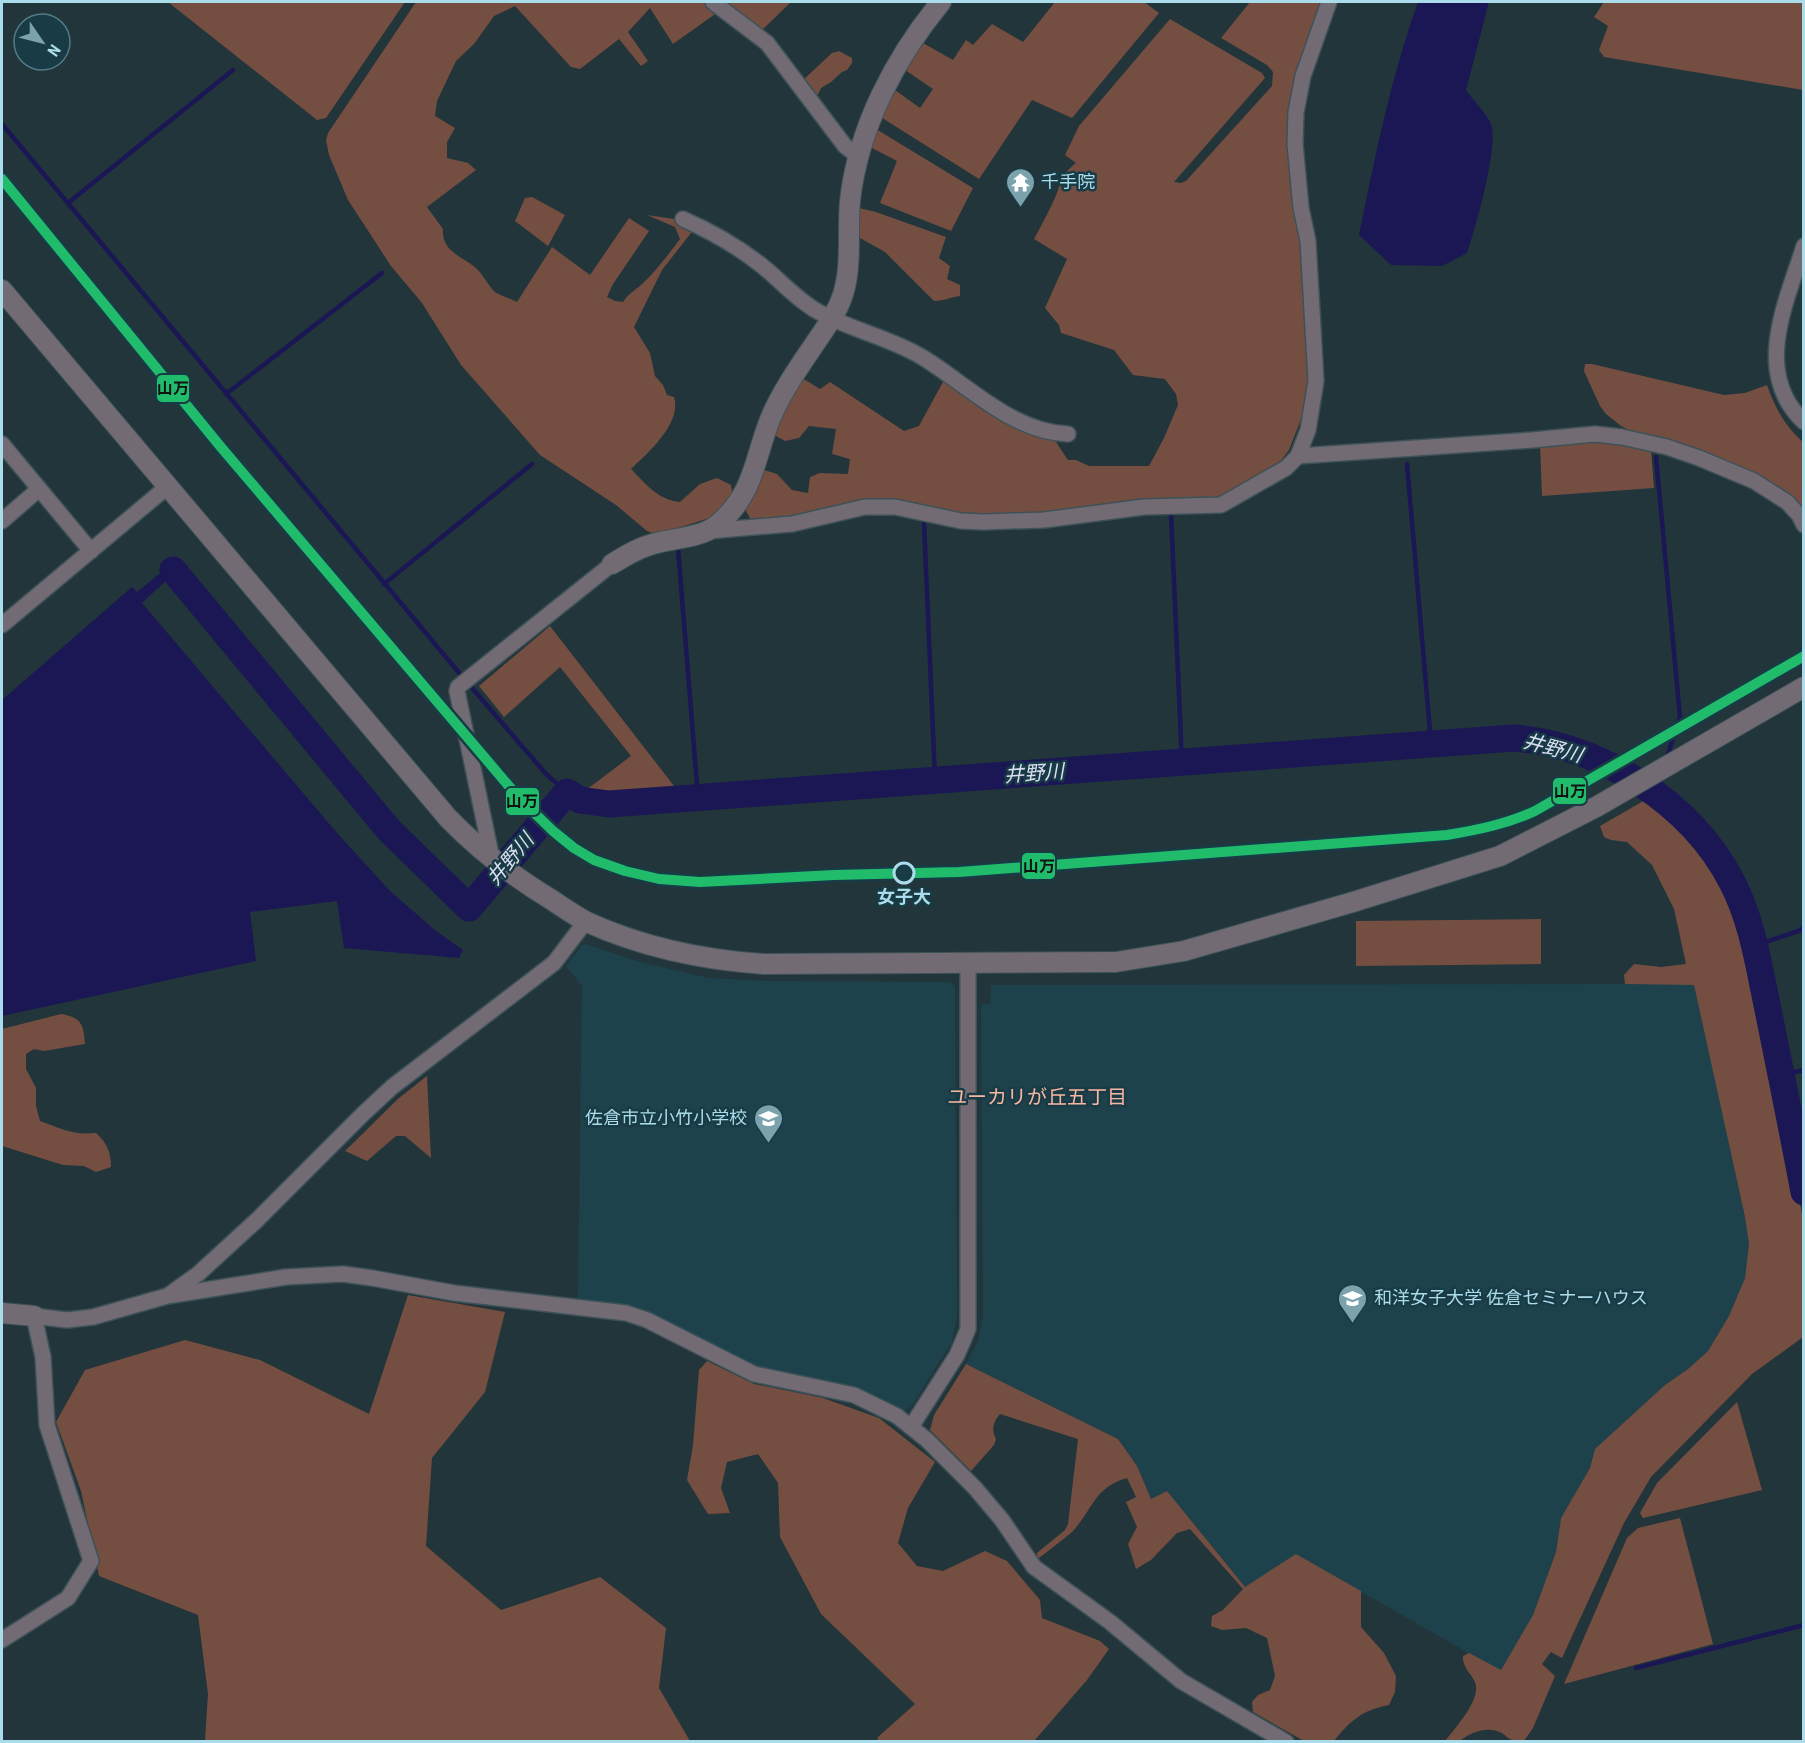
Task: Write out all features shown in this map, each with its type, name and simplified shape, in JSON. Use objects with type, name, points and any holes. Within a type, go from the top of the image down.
[{"type":"street","points":[[713,2],[767,43],[845,146],[858,156]]},
{"type":"street","points":[[708,531],[726,517],[749,487],[771,417],[789,382],[832,319],[842,300],[847,278],[850,201],[858,156],[870,117],[916,36],[941,2]]},
{"type":"street","points":[[492,859],[458,687],[612,564],[651,544],[708,531],[792,524],[864,507],[895,507],[961,521],[983,522],[1044,520],[1144,507],[1221,505],[1286,468],[1298,456],[1308,430],[1316,381],[1308,241],[1300,208],[1297,179],[1296,112],[1303,76],[1329,2]]},
{"type":"street","points":[[683,219],[723,239],[760,264],[816,311],[920,356],[1020,421],[1040,430],[1068,434]]},
{"type":"street","points":[[1803,246],[1777,336],[1775,356],[1782,389],[1792,409],[1803,422]]},
{"type":"street","points":[[2,290],[448,818],[492,859],[586,921],[671,950],[737,962],[968,964],[1116,962],[1184,951],[1500,856],[1596,807],[1803,687]]},
{"type":"street","points":[[1298,456],[1595,434],[1622,437],[1667,447],[1754,481],[1787,502],[1799,515],[1803,525]]},
{"type":"street","points":[[2,444],[91,551]]},
{"type":"street","points":[[2,625],[167,487]]},
{"type":"street","points":[[2,521],[39,489]]},
{"type":"street","points":[[167,1296],[198,1274],[257,1220],[392,1087],[545,971],[557,960],[586,921]]},
{"type":"street","points":[[911,1427],[957,1355],[968,1329],[968,964]]},
{"type":"street","points":[[2,1313],[67,1320],[93,1317],[167,1296],[286,1276],[343,1274],[454,1293],[626,1313],[647,1320],[754,1374],[854,1395],[911,1427],[934,1446],[975,1488],[1002,1520],[1034,1567],[1110,1622],[1180,1681],[1286,1742]]},
{"type":"street","points":[[2,1640],[68,1598],[91,1561],[47,1425],[43,1357],[34,1316]]},
{"type":"shaded area","points":[[168,2],[405,2],[326,118],[317,120]]},
{"type":"shaded area","points":[[416,2],[704,2],[718,12],[673,44],[650,8],[628,32],[648,61],[641,66],[619,39],[580,69],[571,67],[515,6],[494,16],[474,44],[456,61],[437,101],[435,116],[455,128],[447,142],[447,158],[468,163],[476,170],[427,207],[443,229],[443,237],[450,249],[478,270],[495,292],[517,302],[552,247],[590,275],[629,218],[649,231],[613,284],[607,297],[623,302],[652,274],[680,239],[675,227],[647,215],[674,219],[691,227],[691,233],[662,270],[634,327],[650,353],[655,376],[663,385],[667,395],[674,397],[675,407],[669,427],[631,469],[647,486],[672,501],[680,502],[700,484],[717,478],[731,485],[733,498],[709,518],[657,535],[647,531],[616,505],[540,455],[461,365],[422,303],[391,266],[348,200],[329,155],[326,140],[328,133]]},
{"type":"shaded area","points":[[721,2],[791,2],[760,32]]},
{"type":"shaded area","points":[[1055,2],[1144,2],[1159,13],[1072,118],[1032,100],[979,179],[879,116],[895,90],[920,108],[933,89],[905,70],[923,43],[953,60],[966,40],[973,45],[992,24],[1023,42]]},
{"type":"shaded area","points":[[1250,2],[1322,2],[1290,111],[1287,146],[1290,181],[1302,243],[1308,381],[1305,409],[1289,450],[1279,463],[1219,500],[981,518],[895,503],[789,519],[752,522],[744,507],[764,470],[777,474],[792,490],[808,493],[810,477],[820,473],[848,474],[850,459],[832,454],[836,429],[809,426],[799,438],[785,441],[774,435],[778,418],[802,378],[820,389],[830,382],[904,431],[919,426],[944,380],[1054,439],[1068,460],[1076,460],[1089,466],[1149,466],[1178,405],[1176,394],[1165,379],[1133,375],[1114,350],[1061,333],[1059,325],[1045,308],[1067,259],[1034,239],[1064,176],[1076,163],[1065,155],[1079,126],[1170,19],[1262,73],[1265,78],[1174,182],[1186,181],[1272,86],[1273,72],[1267,65],[1221,38]]},
{"type":"shaded area","points":[[1418,2],[1489,2],[1466,90],[1491,124],[1493,135],[1489,168],[1467,253],[1442,266],[1391,265],[1359,235],[1392,88]]},
{"type":"shaded area","points":[[1604,2],[1803,2],[1803,90],[1604,57],[1599,50],[1608,26],[1594,17]]},
{"type":"shaded area","points":[[839,51],[852,58],[852,63],[847,70],[821,88],[815,101],[802,81],[832,53]]},
{"type":"shaded area","points":[[876,129],[973,188],[951,231],[880,203],[897,161],[870,147]]},
{"type":"shaded area","points":[[532,197],[565,215],[548,246],[515,221],[525,198]]},
{"type":"shaded area","points":[[859,208],[946,237],[939,258],[950,266],[947,279],[960,285],[960,296],[934,301],[885,252],[860,238]]},
{"type":"shaded area","points":[[1585,364],[1724,395],[1745,393],[1767,385],[1781,416],[1803,442],[1803,510],[1758,476],[1705,452],[1633,432],[1621,426],[1600,406],[1584,371]]},
{"type":"shaded area","points":[[1596,440],[1651,450],[1654,488],[1542,496],[1540,444]]},
{"type":"shaded area","points":[[165,569],[171,576],[142,603],[337,833],[390,891],[436,931],[463,950],[459,958],[344,948],[337,901],[250,912],[256,961],[2,1016],[2,700],[132,587],[137,592]]},
{"type":"shaded area","points":[[550,626],[681,795],[619,799],[582,793],[631,756],[560,667],[504,717],[479,686]]},
{"type":"shaded area","points":[[1652,796],[1716,865],[1729,889],[1749,944],[1803,1219],[1803,1337],[1752,1374],[1651,1477],[1624,1523],[1562,1658],[1551,1652],[1542,1664],[1555,1676],[1533,1728],[1524,1741],[1511,1739],[1497,1731],[1482,1730],[1460,1741],[1445,1741],[1475,1697],[1475,1682],[1465,1667],[1463,1656],[1469,1653],[1501,1670],[1533,1615],[1556,1552],[1561,1518],[1590,1468],[1595,1449],[1665,1385],[1708,1351],[1729,1316],[1745,1278],[1749,1244],[1745,1217],[1694,985],[1625,984],[1624,975],[1634,964],[1661,967],[1686,964],[1674,909],[1652,865],[1627,842],[1604,837],[1600,826]]},
{"type":"shaded area","points":[[1541,919],[1541,964],[1356,966],[1356,921]]},
{"type":"shaded area","name":"佐倉市立小竹小学校","points":[[586,944],[640,962],[709,978],[768,981],[950,982],[955,987],[957,1316],[952,1342],[911,1407],[905,1410],[869,1393],[754,1366],[648,1313],[628,1307],[578,1299],[582,986],[566,966],[582,945]]},
{"type":"shaded area","name":"和洋女子大学 佐倉セミナーハウス","points":[[1694,984],[1745,1217],[1749,1244],[1745,1278],[1729,1316],[1708,1351],[1665,1385],[1595,1449],[1590,1468],[1561,1518],[1556,1552],[1533,1615],[1500,1671],[1297,1555],[1245,1587],[1167,1491],[1151,1499],[1137,1466],[1118,1439],[966,1364],[978,1342],[983,1315],[981,1004],[990,1004],[991,985]]},
{"type":"shaded area","points":[[61,1014],[73,1017],[80,1023],[84,1032],[85,1044],[44,1051],[34,1049],[26,1054],[26,1069],[36,1088],[36,1106],[40,1121],[74,1132],[96,1133],[106,1144],[111,1167],[96,1172],[84,1166],[63,1165],[2,1146],[2,1029]]},
{"type":"shaded area","points":[[427,1076],[431,1158],[405,1136],[396,1136],[367,1161],[345,1151],[399,1098]]},
{"type":"shaded area","points":[[408,1295],[505,1312],[485,1392],[432,1458],[426,1546],[501,1610],[600,1577],[666,1628],[659,1688],[690,1741],[205,1741],[208,1694],[198,1615],[99,1576],[81,1491],[56,1422],[85,1370],[185,1340],[260,1360],[369,1414]]},
{"type":"shaded area","points":[[707,1361],[754,1384],[823,1398],[879,1418],[935,1462],[908,1508],[898,1543],[917,1566],[943,1571],[985,1551],[1007,1561],[1040,1600],[1042,1618],[1100,1641],[1109,1649],[1087,1680],[1034,1741],[877,1741],[878,1737],[915,1704],[821,1614],[780,1537],[778,1483],[758,1454],[727,1462],[721,1488],[730,1513],[708,1514],[687,1480],[693,1445],[699,1370]]},
{"type":"shaded area","points":[[966,1364],[1118,1439],[1137,1466],[1151,1499],[1167,1491],[1245,1587],[1296,1554],[1361,1591],[1361,1627],[1384,1653],[1396,1676],[1395,1692],[1389,1705],[1357,1717],[1334,1741],[1304,1741],[1253,1712],[1252,1702],[1258,1695],[1270,1690],[1275,1676],[1267,1638],[1246,1628],[1222,1630],[1211,1626],[1212,1616],[1223,1610],[1243,1589],[1190,1529],[1177,1533],[1151,1560],[1136,1569],[1128,1544],[1137,1527],[1126,1502],[1136,1497],[1127,1478],[1116,1482],[1100,1494],[1072,1532],[1039,1558],[1037,1557],[1037,1553],[1065,1530],[1068,1524],[1078,1439],[1000,1414],[993,1426],[996,1439],[994,1445],[971,1471],[930,1430],[934,1415]]},
{"type":"shaded area","points":[[1737,1402],[1762,1490],[1643,1518],[1640,1513],[1657,1483]]},
{"type":"shaded area","points":[[1680,1518],[1713,1644],[1564,1684],[1627,1538],[1638,1528]]},
{"type":"waterway","points":[[68,203],[233,70]]},
{"type":"waterway","points":[[2,124],[460,674],[546,774],[567,792]]},
{"type":"waterway","points":[[226,394],[382,273]]},
{"type":"waterway","points":[[1656,457],[1680,717],[1666,760]]},
{"type":"waterway","points":[[384,584],[532,464]]},
{"type":"waterway","points":[[1407,464],[1431,743]]},
{"type":"waterway","points":[[1171,514],[1182,762]]},
{"type":"waterway","points":[[924,522],[935,780]]},
{"type":"waterway","points":[[678,548],[698,797]]},
{"type":"waterway","points":[[165,576],[173,570]]},
{"type":"waterway","name":"井野川","points":[[173,570],[389,830],[469,908],[567,792],[580,800],[609,804],[1514,738],[1547,743],[1579,752],[1641,783],[1668,804],[1715,854],[1732,882],[1744,910],[1757,955],[1804,1192]]},
{"type":"waterway","points":[[1656,792],[1661,777]]},
{"type":"waterway","points":[[1754,946],[1801,930],[1804,926]]},
{"type":"waterway","points":[[1782,1075],[1804,1070]]},
{"type":"waterway","points":[[1636,1668],[1804,1625]]},
{"type":"transit line","name":"山万","points":[[2,179],[220,446],[519,798],[574,848],[594,860],[625,871],[659,879],[700,882],[834,875],[959,872],[1447,835],[1481,829],[1535,811],[1804,656]]},
{"type":"place","name":"千手院","points":[[1020,208]]},
{"type":"place","name":"女子大","points":[[904,873]]},
{"type":"place","name":"佐倉市立小竹小学校","points":[[768,1144]]},
{"type":"place","name":"和洋女子大学 佐倉セミナーハウス","points":[[1353,1324]]},
{"type":"district","name":"ユーカリが丘五丁目","points":[[1037,1097]]}]
